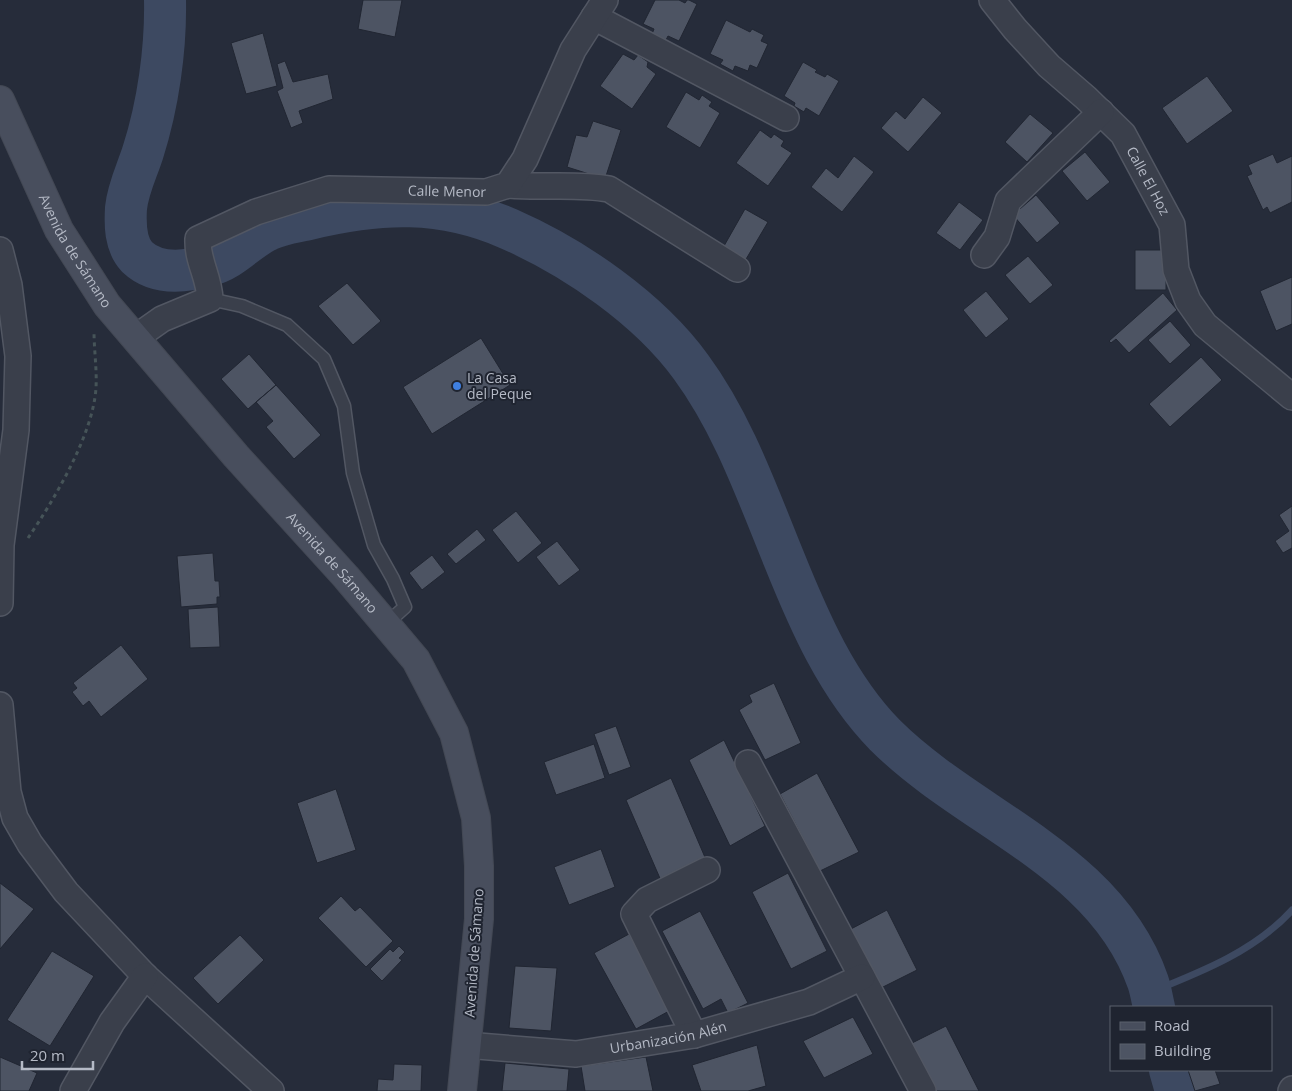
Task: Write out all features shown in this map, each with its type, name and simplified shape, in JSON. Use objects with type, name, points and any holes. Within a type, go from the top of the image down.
[{"type":"street","name":"Calle El Hoz","points":[[992,0],[1015,29],[1049,66],[1123,134],[1172,225],[1176,270],[1188,301],[1205,325],[1292,397]]},
{"type":"street","points":[[737,269],[609,189],[595,186],[531,187],[508,185],[525,159],[573,50],[599,8],[786,118]]},
{"type":"street","name":"Avenida de Sámano","points":[[0,100],[59,230],[107,305],[236,456],[346,577],[416,660],[454,733],[476,818],[479,866],[479,919],[462,1091]]},
{"type":"street","points":[[984,254],[997,237],[1008,201],[1101,112]]},
{"type":"street","name":"Calle Menor","points":[[209,292],[197,253],[198,239],[256,212],[329,189],[486,192],[508,185]]},
{"type":"street","points":[[0,250],[9,285],[18,356],[16,430],[1,545],[0,603]]},
{"type":"street","points":[[135,338],[162,319],[209,292]]},
{"type":"street","points":[[0,705],[8,792],[8,823],[30,844],[66,892],[146,976],[271,1091]]},
{"type":"street","points":[[748,763],[923,1091]]},
{"type":"street","points":[[694,1035],[634,914],[648,900],[707,870]]},
{"type":"street","points":[[73,1091],[112,1022],[146,976]]},
{"type":"street","name":"Urbanización Alén","points":[[466,1045],[576,1054],[694,1035],[809,1002],[862,977]]},
{"type":"lane","points":[[209,292],[286,325],[324,359],[344,406],[352,473],[374,545],[394,579],[405,607],[386,624]]},
{"type":"path","points":[[27,539],[52,503],[89,419],[96,389],[94,328]]},
{"type":"building","points":[[363,0],[402,0],[395,37],[358,29]]},
{"type":"building","points":[[655,0],[679,0],[685,3],[689,0],[697,4],[679,41],[668,36],[666,40],[652,34],[654,29],[643,24]]},
{"type":"building","points":[[726,20],[750,32],[752,29],[764,35],[761,41],[768,44],[757,68],[750,65],[748,71],[735,66],[733,71],[720,64],[723,60],[710,54]]},
{"type":"building","points":[[263,33],[277,86],[246,94],[231,43]]},
{"type":"building","points":[[623,54],[634,60],[638,55],[648,62],[647,67],[656,74],[632,109],[600,86]]},
{"type":"building","points":[[285,61],[293,82],[328,74],[333,99],[299,111],[303,123],[291,128],[277,91],[283,88],[277,64]]},
{"type":"building","points":[[803,62],[817,70],[815,72],[825,77],[827,74],[839,81],[819,116],[806,108],[804,112],[794,106],[795,103],[784,96]]},
{"type":"building","points":[[1207,76],[1233,111],[1187,144],[1162,108]]},
{"type":"building","points":[[686,92],[699,100],[702,95],[712,102],[709,106],[720,113],[700,148],[666,127]]},
{"type":"building","points":[[923,97],[942,113],[908,152],[881,128],[896,111],[905,119]]},
{"type":"building","points":[[1030,114],[1053,133],[1027,162],[1005,142]]},
{"type":"building","points":[[593,121],[621,130],[605,179],[567,167],[576,135],[587,137]]},
{"type":"building","points":[[760,130],[771,138],[774,134],[784,141],[781,146],[792,153],[768,186],[736,163]]},
{"type":"building","points":[[1085,152],[1110,182],[1087,201],[1062,171]]},
{"type":"building","points":[[1273,154],[1277,163],[1292,156],[1292,202],[1270,213],[1267,207],[1263,210],[1247,176],[1252,174],[1248,165]]},
{"type":"building","points":[[854,156],[874,172],[842,212],[811,187],[826,168],[838,178]]},
{"type":"building","points":[[1036,195],[1060,223],[1037,243],[1013,215]]},
{"type":"building","points":[[959,202],[983,220],[960,250],[936,233]]},
{"type":"building","points":[[745,209],[768,222],[742,266],[720,253]]},
{"type":"building","points":[[1135,250],[1166,250],[1166,290],[1135,290]]},
{"type":"building","points":[[1028,256],[1053,285],[1030,304],[1005,275]]},
{"type":"building","points":[[1292,277],[1292,324],[1276,331],[1260,291]]},
{"type":"building","points":[[347,283],[381,321],[353,345],[318,306]]},
{"type":"building","points":[[986,291],[1009,319],[986,338],[963,310]]},
{"type":"building","points":[[1163,293],[1177,310],[1129,353],[1116,339],[1111,343],[1109,341]]},
{"type":"building","points":[[1170,321],[1191,345],[1170,364],[1148,340]]},
{"type":"building","name":"La Casa del Peque","points":[[481,338],[510,385],[432,434],[403,387]]},
{"type":"building","points":[[249,354],[276,385],[248,409],[221,379]]},
{"type":"building","points":[[1201,357],[1222,380],[1170,427],[1149,404]]},
{"type":"building","points":[[276,385],[321,435],[294,459],[266,427],[273,421],[256,402]]},
{"type":"building","points":[[1292,506],[1292,548],[1283,553],[1275,541],[1289,531],[1279,515]]},
{"type":"building","points":[[516,511],[542,543],[518,563],[492,530]]},
{"type":"building","points":[[477,529],[486,540],[456,564],[447,554]]},
{"type":"building","points":[[557,541],[580,570],[559,586],[536,557]]},
{"type":"building","points":[[213,553],[215,581],[219,581],[220,597],[217,597],[217,604],[181,607],[177,556]]},
{"type":"building","points":[[432,555],[445,572],[422,590],[409,573]]},
{"type":"building","points":[[218,607],[220,647],[190,648],[188,609]]},
{"type":"building","points":[[121,645],[148,679],[101,717],[89,701],[83,706],[72,692],[77,688],[73,683]]},
{"type":"building","points":[[774,683],[801,743],[765,760],[739,710],[752,702],[749,695]]},
{"type":"building","points":[[616,726],[631,767],[609,775],[594,734]]},
{"type":"building","points":[[724,740],[765,826],[730,846],[689,760]]},
{"type":"building","points":[[594,744],[605,778],[556,795],[544,762]]},
{"type":"building","points":[[817,773],[859,852],[820,871],[780,794]]},
{"type":"building","points":[[671,778],[707,862],[662,883],[626,800]]},
{"type":"building","points":[[336,789],[356,850],[317,863],[297,803]]},
{"type":"building","points":[[601,849],[615,887],[569,905],[554,867]]},
{"type":"building","points":[[788,873],[827,951],[791,969],[752,892]]},
{"type":"building","points":[[0,883],[34,909],[0,949]]},
{"type":"building","points":[[341,896],[355,911],[360,907],[393,941],[366,967],[318,918]]},
{"type":"building","points":[[887,910],[917,970],[879,989],[849,930]]},
{"type":"building","points":[[700,911],[748,1003],[728,1013],[721,999],[703,1009],[662,931]]},
{"type":"building","points":[[629,934],[671,1010],[636,1029],[594,953]]},
{"type":"building","points":[[240,935],[264,960],[218,1004],[193,978]]},
{"type":"building","points":[[399,946],[405,952],[399,958],[402,960],[382,981],[370,969],[390,949],[393,952]]},
{"type":"building","points":[[52,951],[94,976],[50,1046],[7,1020]]},
{"type":"building","points":[[515,966],[557,968],[551,1031],[509,1028]]},
{"type":"building","points":[[853,1017],[873,1054],[824,1078],[803,1041]]},
{"type":"building","points":[[946,1026],[979,1091],[932,1091],[908,1045]]},
{"type":"building","points":[[757,1045],[766,1086],[748,1091],[701,1091],[692,1065]]},
{"type":"building","points":[[0,1057],[37,1073],[29,1091],[0,1091]]},
{"type":"building","points":[[646,1057],[653,1091],[585,1091],[581,1066]]},
{"type":"building","points":[[505,1063],[569,1069],[567,1091],[502,1091]]},
{"type":"building","points":[[394,1064],[422,1065],[421,1091],[377,1091],[378,1079],[393,1080]]},
{"type":"building","points":[[1188,1071],[1215,1071],[1220,1084],[1195,1091]]},
{"type":"waterway","points":[[165,0],[164,38],[157,96],[126,208],[128,240],[137,257],[153,267],[163,270],[182,271],[226,259],[261,234],[283,225],[361,209],[410,206],[459,212],[509,229],[585,270],[609,287],[632,305],[674,346],[706,389],[732,435],[814,629],[852,696],[885,735],[919,765],[1033,845],[1069,873],[1101,904],[1128,940],[1148,982],[1154,1006]]},
{"type":"waterway","points":[[1151,992],[1189,977],[1244,949],[1292,910]]},
{"type":"waterway","points":[[1170,1071],[1176,1091]]},
{"type":"place","name":"La Casa del Peque","points":[[457,386]]}]
